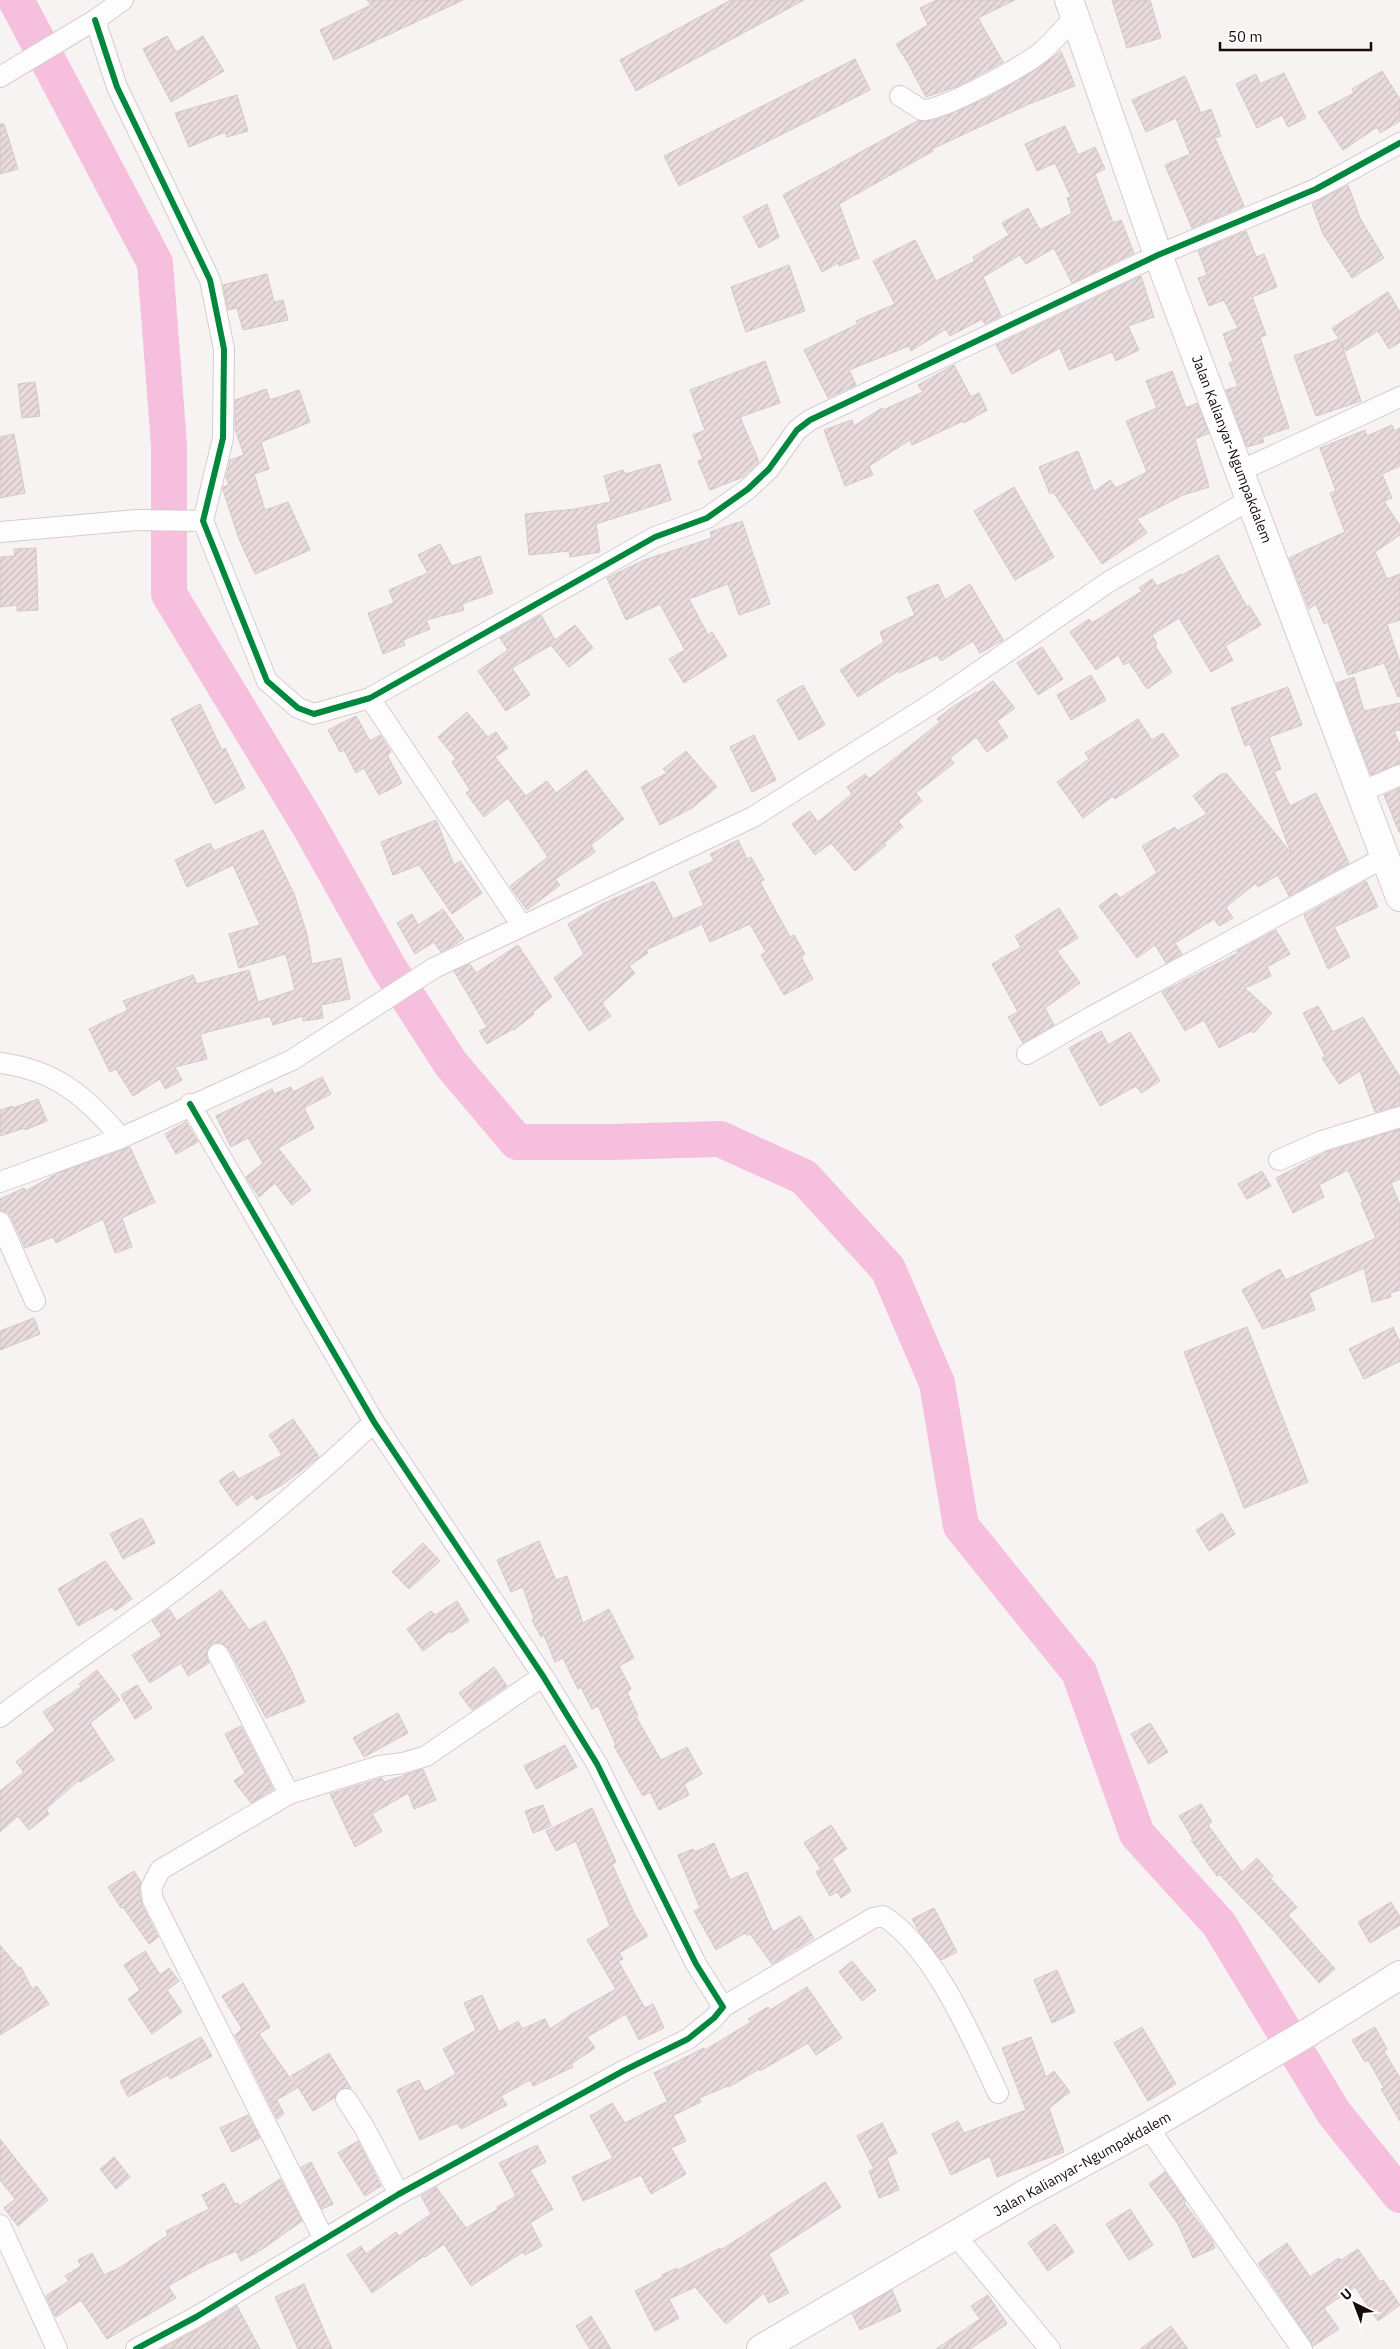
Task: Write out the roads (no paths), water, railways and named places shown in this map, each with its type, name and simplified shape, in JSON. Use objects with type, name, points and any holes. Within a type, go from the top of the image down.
[{"type":"street","points":[[0,77],[95,20],[123,0]]},
{"type":"street","points":[[900,96],[922,110],[946,104],[1031,59],[1053,40],[1072,8]]},
{"type":"street","name":"Jalan Kalianyar-Ngumpakdalem","points":[[1072,8],[1158,255],[1400,897]]},
{"type":"street","points":[[95,20],[117,87],[210,280],[224,349],[223,438],[196,520],[267,681],[298,708],[314,714],[370,698],[655,537],[707,518],[748,489],[769,469],[797,430],[810,420],[1158,255],[1316,189],[1400,143]]},
{"type":"street","points":[[1240,471],[1400,397]]},
{"type":"street","points":[[0,1182],[121,1138],[190,1104],[292,1060],[434,968],[753,818],[936,701],[1110,581],[1251,499]]},
{"type":"street","points":[[0,532],[137,520],[196,520]]},
{"type":"street","points":[[370,698],[522,926]]},
{"type":"street","points":[[1362,792],[1400,775]]},
{"type":"street","points":[[1027,1054],[1090,1017],[1386,857]]},
{"type":"street","points":[[0,1062],[41,1071],[57,1080],[83,1098],[121,1138]]},
{"type":"street","points":[[190,1104],[374,1422],[544,1676],[597,1764],[692,1956],[723,2007]]},
{"type":"street","points":[[1279,1160],[1322,1141],[1400,1118]]},
{"type":"street","points":[[0,1222],[35,1301]]},
{"type":"street","points":[[0,1717],[42,1684],[184,1583],[326,1468],[374,1422]]},
{"type":"street","points":[[218,1654],[289,1794]]},
{"type":"street","points":[[324,2239],[152,1900],[152,1888],[160,1870],[289,1794],[379,1766],[403,1763],[426,1756],[544,1676]]},
{"type":"street","points":[[136,2349],[196,2317],[399,2194],[625,2070],[688,2039],[714,2018],[723,2007],[873,1918],[882,1916],[896,1924],[919,1948],[966,2025],[998,2093]]},
{"type":"street","name":"Jalan Kalianyar-Ngumpakdalem","points":[[761,2349],[1025,2194],[1148,2127],[1249,2068],[1400,1975]]},
{"type":"street","points":[[346,2099],[364,2127],[399,2194]]},
{"type":"street","points":[[1148,2127],[1302,2349]]},
{"type":"street","points":[[0,2225],[57,2349]]},
{"type":"street","points":[[956,2236],[1050,2349]]},
{"type":"waterway","points":[[16,0],[155,263],[169,445],[169,594],[310,827],[389,968],[451,1064],[517,1142],[720,1139],[804,1177],[888,1269],[937,1383],[961,1526],[1079,1672],[1137,1834],[1219,1924],[1334,2113],[1400,2195]]}]
